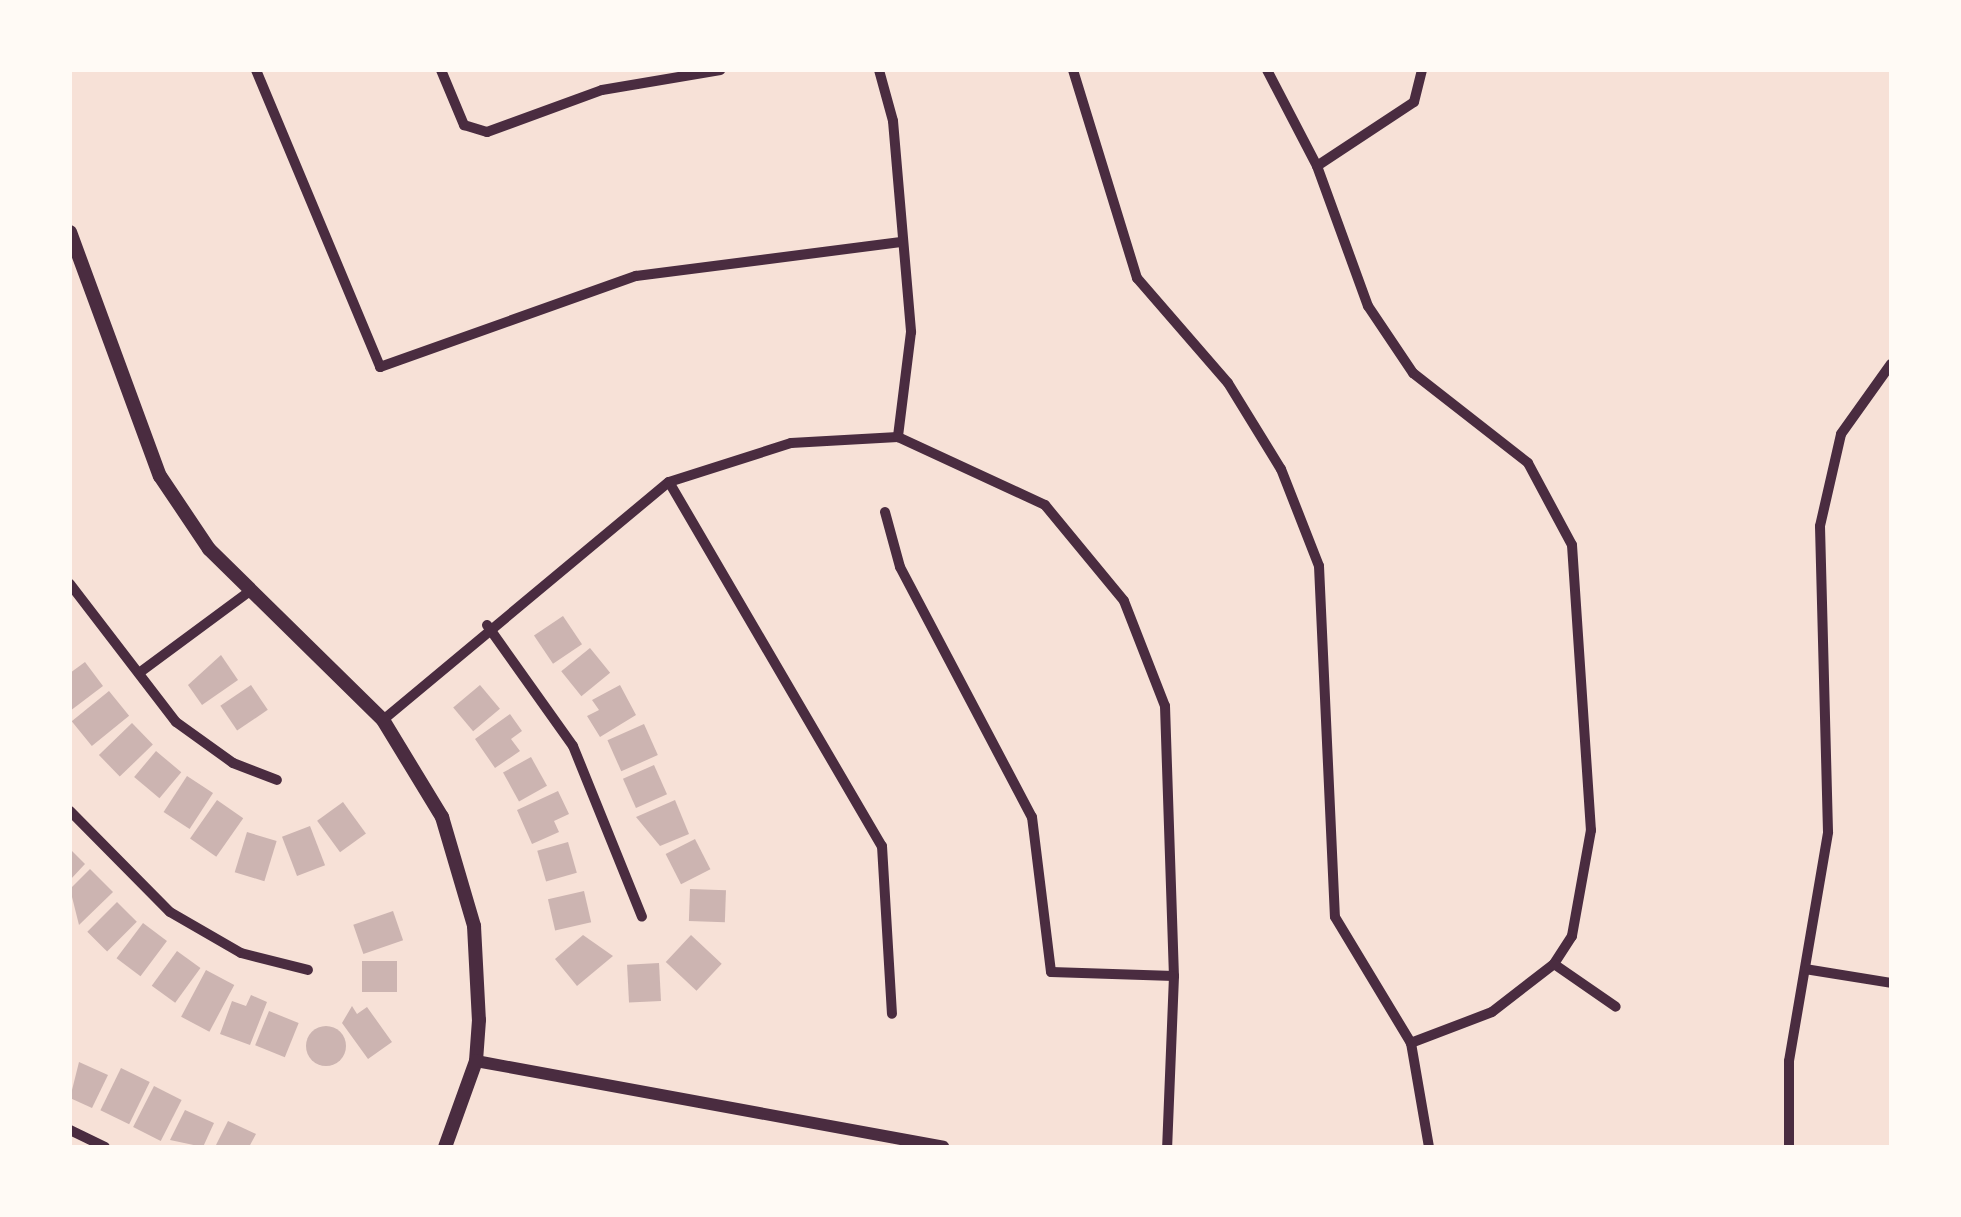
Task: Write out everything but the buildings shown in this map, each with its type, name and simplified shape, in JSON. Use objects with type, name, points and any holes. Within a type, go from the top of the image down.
[{"type":"main road","points":[[70,232],[160,476],[250,591],[383,720],[442,817],[462,870],[478,960],[476,1061],[445,1147]]},
{"type":"street","points":[[256,70],[380,367],[636,276],[903,242]]},
{"type":"street","points":[[442,70],[464,125],[486,132],[602,90],[720,70]]},
{"type":"street","points":[[879,70],[911,332],[898,437]]},
{"type":"street","points":[[1073,70],[1138,278],[1236,397],[1281,469],[1319,566],[1334,916],[1412,1044],[1429,1147]]},
{"type":"street","points":[[1266,70],[1317,166],[1376,319],[1413,373],[1528,463],[1572,545],[1591,830],[1583,898],[1554,964],[1492,1012],[1412,1044]]},
{"type":"street","points":[[1317,166],[1414,102],[1422,70]]},
{"type":"street","points":[[1789,1147],[1789,1061],[1828,832],[1820,526],[1841,434],[1891,364]]},
{"type":"street","points":[[383,720],[487,625],[669,482],[791,443],[898,437],[1045,505],[1124,601],[1165,706],[1174,976],[1167,1147]]},
{"type":"street","points":[[669,482],[882,846],[892,1014]]},
{"type":"street","points":[[885,512],[900,567],[1032,818],[1051,972],[1174,976]]},
{"type":"street","points":[[70,584],[176,722],[233,763],[277,780]]},
{"type":"street","points":[[138,672],[250,591]]},
{"type":"street","points":[[487,625],[574,746],[642,917]]},
{"type":"street","points":[[70,811],[170,912],[241,954],[308,970]]},
{"type":"street","points":[[1554,964],[1616,1007]]},
{"type":"street","points":[[1804,969],[1891,983]]},
{"type":"street","points":[[476,1061],[943,1147]]},
{"type":"street","points":[[70,1130],[105,1147]]}]
